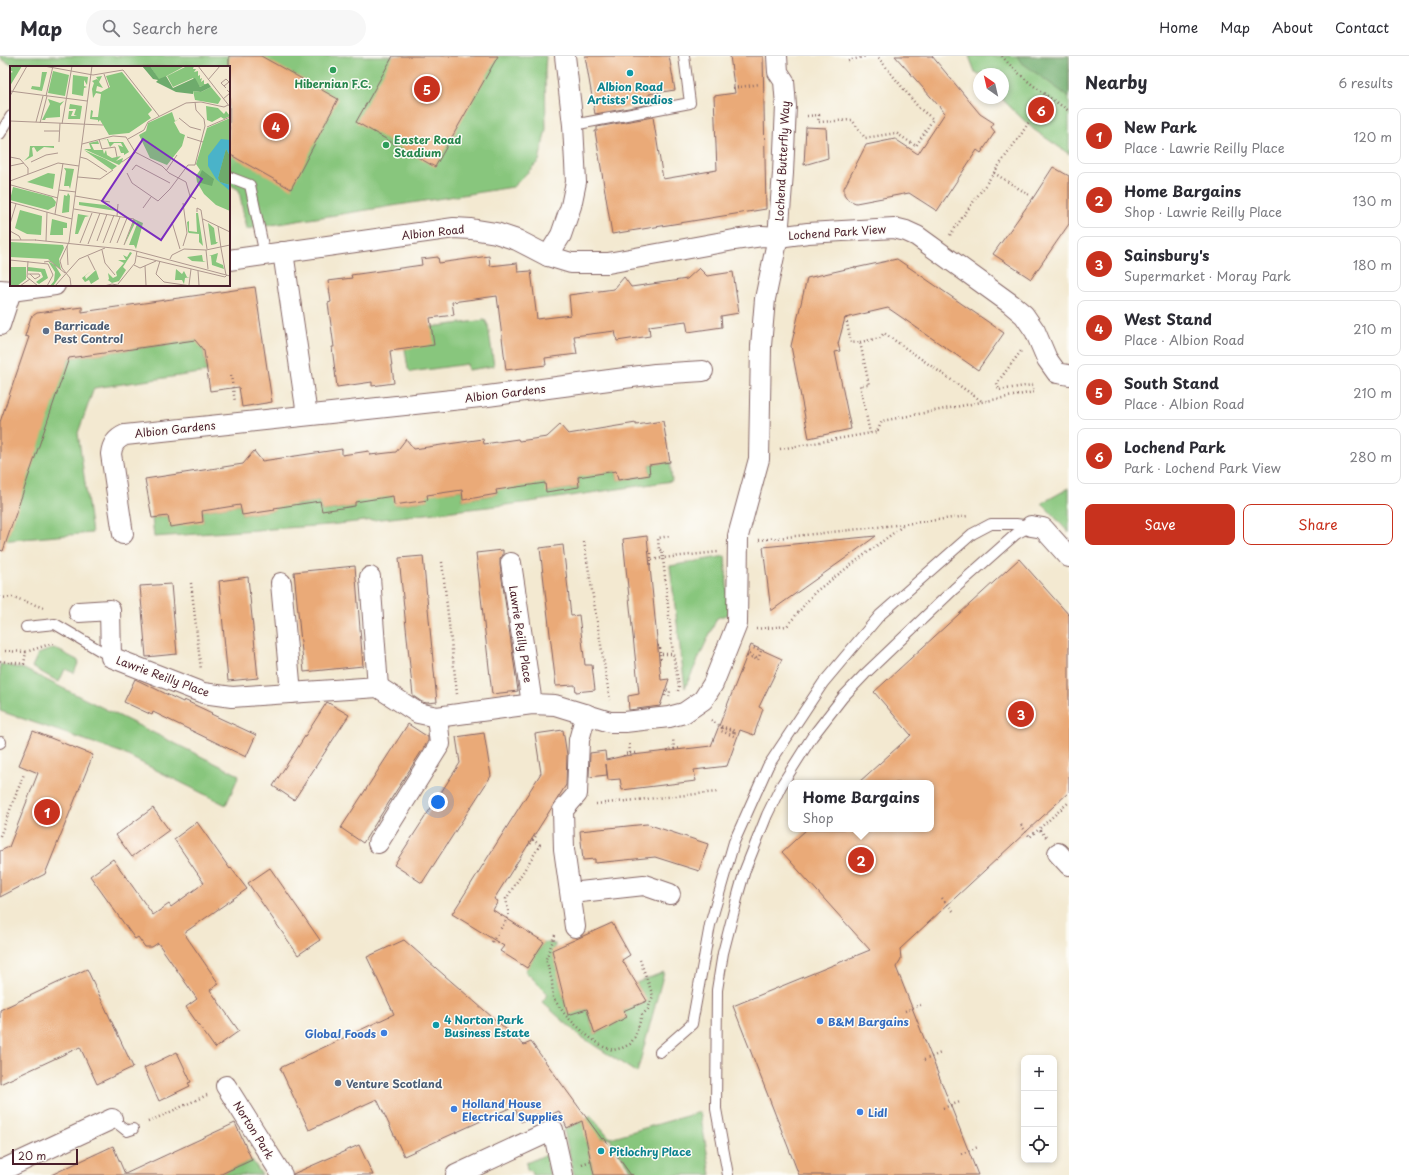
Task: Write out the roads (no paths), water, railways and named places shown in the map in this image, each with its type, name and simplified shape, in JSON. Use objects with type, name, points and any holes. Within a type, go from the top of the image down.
[{"type":"street","points":[[548,256],[561,235],[571,206],[576,182],[573,125],[565,56]]},
{"type":"street","name":"Lochend Butterfly Way","points":[[586,714],[610,722],[684,713],[703,700],[713,684],[737,624],[738,543],[759,459],[761,346],[766,299],[778,237],[783,173],[786,106],[784,81],[778,72],[777,56]]},
{"type":"street","name":"Albion Road","points":[[230,260],[454,228],[496,233],[516,240],[548,256]]},
{"type":"street","name":"Lochend Park View","points":[[548,256],[570,263],[608,263],[762,236],[778,237],[808,233],[894,228],[911,233],[1011,304],[1024,315],[1035,331],[1047,359],[1057,373],[1069,375]]},
{"type":"street","points":[[274,254],[307,415]]},
{"type":"street","points":[[0,325],[6,291],[47,286]]},
{"type":"street","name":"Albion Gardens","points":[[123,534],[111,454],[116,440],[125,435],[480,397],[655,374],[703,371]]},
{"type":"street","points":[[1031,526],[1043,528],[1069,557]]},
{"type":"street","name":"Lawrie Reilly Place","points":[[510,563],[532,704]]},
{"type":"street","points":[[370,577],[378,687],[418,713],[437,717],[532,704],[555,705],[586,714],[579,740],[577,794],[563,810],[564,849],[574,922]]},
{"type":"street","points":[[281,583],[292,693]]},
{"type":"street","name":"Lawrie Reilly Place","points":[[79,612],[110,610],[111,657],[203,693],[232,697],[378,687]]},
{"type":"street","points":[[378,843],[440,744],[437,717]]},
{"type":"street","points":[[571,893],[644,885],[670,894]]},
{"type":"street","name":"Norton Park","points":[[226,1086],[282,1175]]},
{"type":"street","points":[[0,1171],[112,1119]]},
{"type":"street","points":[[458,1175],[553,1130],[563,1175]]},
{"type":"lane","points":[[573,125],[690,103],[684,56]]},
{"type":"lane","points":[[0,134],[10,118]]},
{"type":"lane","points":[[230,177],[250,185],[274,254]]},
{"type":"lane","points":[[660,1052],[692,1024],[710,925],[734,842],[768,766],[823,683],[880,615],[972,534],[991,524],[1016,524],[1031,526]]},
{"type":"lane","points":[[728,1175],[716,1109],[717,990],[723,953],[745,870],[767,815],[782,786],[812,737],[848,692],[954,589],[1016,534],[1031,526]]},
{"type":"lane","points":[[26,627],[55,624],[111,657]]},
{"type":"lane","points":[[112,1119],[127,1132],[133,1129]]},
{"type":"place","name":"Hibernian F.C.","points":[[333,70]]},
{"type":"place","name":"Albion Road Artists' Studios","points":[[630,73]]},
{"type":"place","name":"South Stand","points":[[427,89]]},
{"type":"place","name":"Lochend Park","points":[[1041,110]]},
{"type":"place","name":"West Stand","points":[[276,126]]},
{"type":"place","name":"Easter Road Stadium","points":[[386,145]]},
{"type":"place","name":"Barricade Pest Control","points":[[46,331]]},
{"type":"place","name":"Sainsbury's","points":[[1021,714]]},
{"type":"place","name":"New Park","points":[[47,812]]},
{"type":"place","name":"Home Bargains","points":[[861,860]]},
{"type":"place","name":"B&M Bargains","points":[[820,1021]]},
{"type":"place","name":"4 Norton Park Business Estate","points":[[436,1025]]},
{"type":"place","name":"Global Foods","points":[[384,1033]]},
{"type":"place","name":"Venture Scotland","points":[[338,1083]]},
{"type":"place","name":"Holland House Electrical Supplies","points":[[454,1109]]},
{"type":"place","name":"Lidl","points":[[860,1112]]},
{"type":"place","name":"Pitlochry Place","points":[[601,1151]]}]
